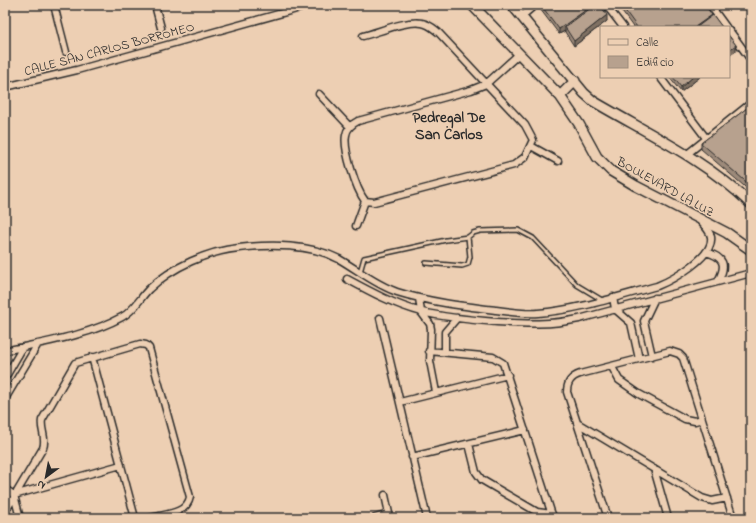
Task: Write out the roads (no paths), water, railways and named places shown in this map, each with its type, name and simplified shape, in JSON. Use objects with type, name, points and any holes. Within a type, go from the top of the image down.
[{"type":"main road","name":"BOULEVARD LA LUZ","points":[[472,5],[560,96],[579,124],[597,156],[611,171],[636,186],[727,233],[751,250]]},
{"type":"main road","points":[[512,5],[593,101],[686,155],[731,185],[751,204]]},
{"type":"main road","points":[[560,96],[575,81]]},
{"type":"street","points":[[54,5],[66,52]]},
{"type":"street","points":[[155,5],[161,28]]},
{"type":"street","name":"CALLE SAN CARLOS BORROMEO","points":[[5,87],[77,70],[311,5]]},
{"type":"street","points":[[522,16],[535,5]]},
{"type":"street","points":[[606,5],[622,26]]},
{"type":"street","points":[[710,5],[725,26]]},
{"type":"street","points":[[363,36],[407,24],[421,22],[429,25],[438,32],[525,125],[533,140],[522,161],[514,165],[374,202],[365,201]]},
{"type":"street","points":[[730,31],[751,60]]},
{"type":"street","points":[[365,201],[360,193],[345,143],[346,133],[350,127],[358,121],[450,97],[486,84],[519,54]]},
{"type":"street","points":[[661,78],[706,138]]},
{"type":"street","points":[[318,94],[350,127]]},
{"type":"street","points":[[686,155],[751,102]]},
{"type":"street","points":[[531,146],[558,161]]},
{"type":"street","points":[[356,226],[365,201]]},
{"type":"street","points":[[5,351],[86,331],[124,316],[156,282],[170,272],[201,257],[238,248],[274,247],[307,250],[338,258],[395,291],[419,298],[458,306],[537,314],[556,311],[658,286],[672,280],[689,268],[706,252],[711,244],[711,237],[699,219]]},
{"type":"street","points":[[706,252],[717,256],[723,264],[723,269],[718,281]]},
{"type":"street","points":[[347,279],[376,294],[421,312],[457,318],[536,324],[558,323],[718,281],[751,274]]},
{"type":"street","points":[[613,297],[615,309],[631,323],[639,359]]},
{"type":"street","points":[[419,298],[421,312],[432,329],[429,351],[436,392]]},
{"type":"street","points":[[652,356],[644,321],[655,298]]},
{"type":"street","points":[[380,318],[427,518]]},
{"type":"street","points":[[445,352],[445,332],[457,318]]},
{"type":"street","points":[[631,323],[644,321]]},
{"type":"street","points":[[432,329],[445,332]]},
{"type":"street","points":[[5,399],[38,344]]},
{"type":"street","points":[[5,512],[45,444],[41,424],[42,420],[75,363],[140,344],[146,345],[149,348],[190,497],[189,505],[184,509],[150,518]]},
{"type":"street","points":[[5,378],[23,347]]},
{"type":"street","points":[[429,351],[492,357],[503,363],[552,516]]},
{"type":"street","points":[[608,518],[579,424],[567,392],[570,379],[580,374],[670,351],[679,354],[683,358],[734,518]]},
{"type":"street","points":[[92,357],[135,518]]},
{"type":"street","points":[[612,366],[619,380],[639,394],[685,419],[695,421],[702,419]]},
{"type":"street","points":[[400,402],[508,375]]},
{"type":"street","points":[[579,424],[705,499],[716,501],[727,498]]},
{"type":"street","points":[[412,457],[525,430]]},
{"type":"street","points":[[469,444],[476,472],[482,480],[537,512],[552,516]]},
{"type":"street","points":[[14,495],[121,465]]},
{"type":"street","points":[[654,469],[668,518]]},
{"type":"street","points":[[5,489],[14,495],[20,518]]},
{"type":"street","points":[[375,518],[389,516],[385,495]]},
{"type":"lane","points":[[360,272],[364,258],[446,240],[468,237],[473,233],[480,231],[518,230],[526,233],[578,285],[602,300]]},
{"type":"lane","points":[[426,263],[462,266],[468,264],[470,257],[468,237]]},
{"type":"district","name":"Pedregal De San Carlos","points":[[449,126]]}]
